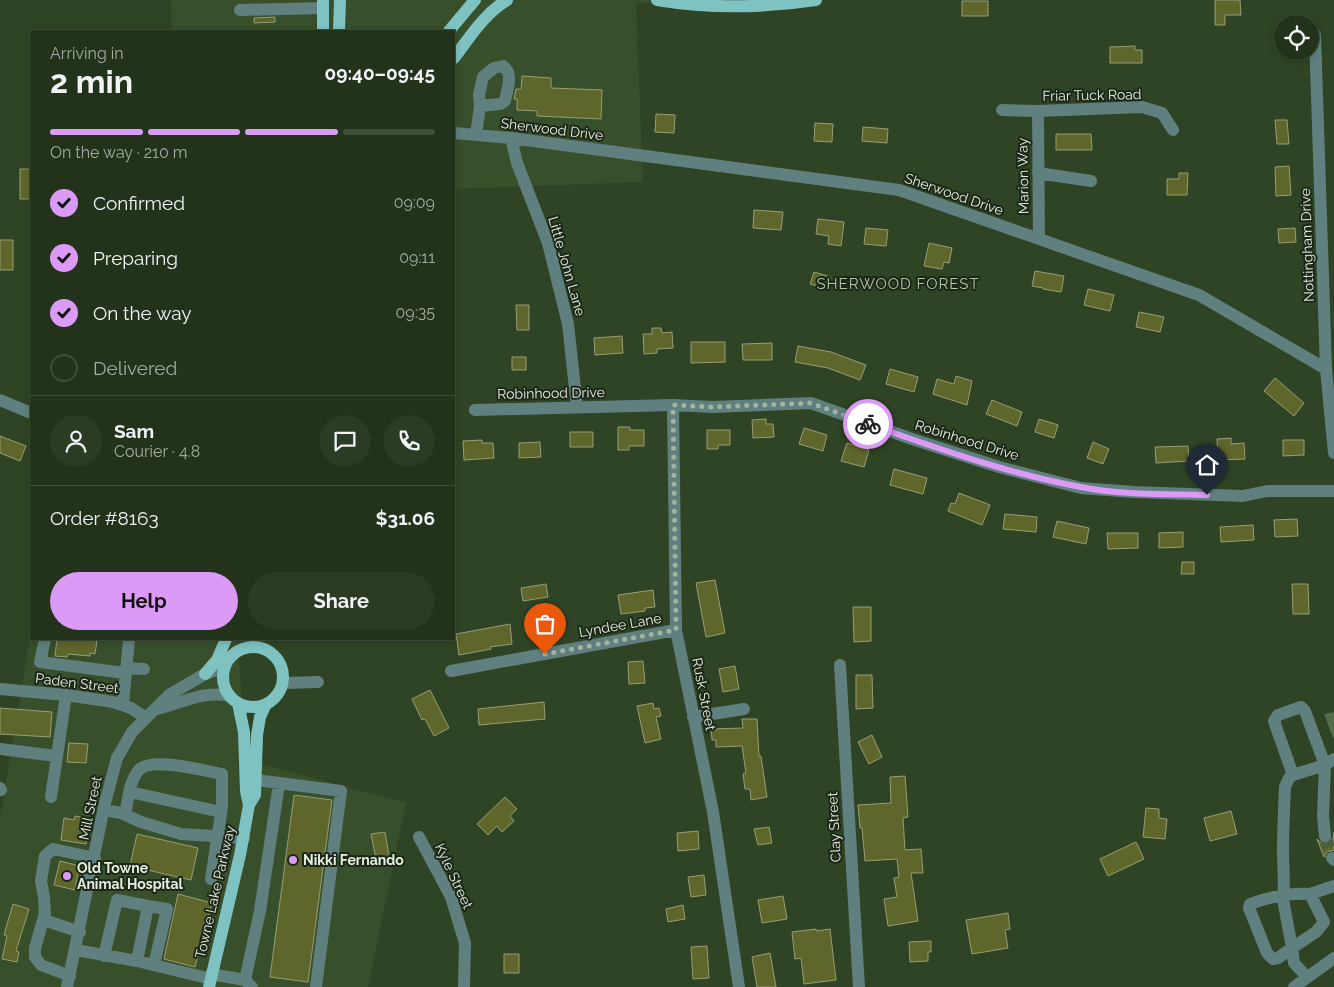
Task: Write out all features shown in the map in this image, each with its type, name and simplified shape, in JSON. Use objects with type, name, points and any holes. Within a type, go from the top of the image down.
[{"type":"main road","points":[[339,30],[340,0]]},
{"type":"main road","points":[[450,30],[475,0]]},
{"type":"main road","points":[[455,57],[485,18],[497,6],[507,0]]},
{"type":"main road","points":[[657,0],[698,6],[731,8],[761,7],[816,0]]},
{"type":"main road","points":[[323,4],[323,30]]},
{"type":"main road","points":[[205,674],[218,660],[226,640]]},
{"type":"main road","points":[[228,662],[239,651],[248,648],[259,648],[268,651],[275,656],[283,673],[283,683],[280,692],[274,699],[257,707],[248,707],[234,699],[225,687],[224,677],[228,662],[236,640]]},
{"type":"main road","points":[[260,640],[268,651]]},
{"type":"main road","name":"Towne Lake Parkway","points":[[210,980],[244,838],[249,805],[246,791],[244,732],[234,699]]},
{"type":"main road","name":"Towne Lake Parkway","points":[[249,805],[256,795],[257,735],[260,717],[266,704]]},
{"type":"street","points":[[240,10],[323,4]]},
{"type":"street","name":"Nottingham Drive","points":[[1316,60],[1326,368],[1334,453]]},
{"type":"street","points":[[476,135],[480,106]]},
{"type":"street","name":"Friar Tuck Road","points":[[1002,110],[1038,111],[1142,107],[1162,113],[1173,130]]},
{"type":"street","name":"Marion Way","points":[[1038,111],[1039,239]]},
{"type":"street","name":"Sherwood Drive","points":[[455,133],[511,138],[899,190],[1199,295],[1326,368]]},
{"type":"street","name":"Little John Lane","points":[[511,138],[517,163],[548,243],[568,324],[577,407]]},
{"type":"street","points":[[1038,173],[1091,180]]},
{"type":"street","points":[[0,400],[30,413]]},
{"type":"street","name":"Robinhood Drive","points":[[475,410],[673,405],[713,407],[811,403],[912,439],[999,467],[1082,488],[1243,496],[1268,491],[1334,490]]},
{"type":"street","name":"Rusk Street","points":[[673,405],[676,630],[713,812],[739,987]]},
{"type":"street","name":"Lyndee Lane","points":[[451,671],[676,630]]},
{"type":"street","points":[[44,640],[40,662],[126,670],[144,669]]},
{"type":"street","points":[[123,704],[129,640]]},
{"type":"street","name":"Mill Street","points":[[69,981],[104,810],[117,758],[132,732],[170,696],[228,662]]},
{"type":"street","name":"Clay Street","points":[[840,665],[859,987]]},
{"type":"street","points":[[283,683],[318,682]]},
{"type":"street","name":"Paden Street","points":[[0,689],[66,695],[113,702],[123,704],[146,718]]},
{"type":"street","name":"Mill Street","points":[[157,709],[205,694],[221,694],[234,699]]},
{"type":"street","points":[[51,797],[66,695]]},
{"type":"street","points":[[1293,775],[1274,722],[1278,715],[1301,707],[1305,711],[1330,762],[1323,816],[1325,836]]},
{"type":"street","points":[[694,717],[744,709]]},
{"type":"street","points":[[0,749],[56,756]]},
{"type":"street","points":[[1307,978],[1294,963],[1286,922],[1283,854],[1285,787],[1289,778],[1293,775],[1330,762]]},
{"type":"street","points":[[125,815],[133,780],[139,770],[145,766],[160,763],[222,774],[222,812],[211,879]]},
{"type":"street","points":[[256,780],[341,791],[316,987]]},
{"type":"street","points":[[76,950],[137,961],[210,980],[249,984],[279,784]]},
{"type":"street","points":[[130,792],[222,812]]},
{"type":"street","points":[[104,810],[182,834],[244,838]]},
{"type":"street","name":"Kyle Street","points":[[419,837],[451,897],[466,943],[464,987]]},
{"type":"street","points":[[69,981],[42,965],[35,957],[44,920],[44,897],[41,880],[45,856],[53,849],[95,858]]},
{"type":"street","points":[[1310,894],[1324,922],[1316,932],[1278,958],[1273,959],[1267,953],[1249,908],[1250,904],[1270,896],[1310,894],[1334,886]]},
{"type":"street","points":[[104,956],[117,900],[167,910],[154,965]]},
{"type":"street","points":[[137,961],[148,906]]},
{"type":"street","points":[[44,920],[80,932]]},
{"type":"street","points":[[1294,987],[1334,958]]},
{"type":"shaded area","points":[[171,0],[688,0],[636,4],[643,182],[455,189],[455,30],[172,30]]},
{"type":"shaded area","points":[[30,636],[30,640],[237,640],[247,760],[406,803],[368,987],[0,987],[0,818]]},
{"type":"shaded area","points":[[1334,712],[1334,738],[1333,738],[1324,714]]},
{"type":"building","points":[[1215,0],[1240,0],[1241,15],[1225,15],[1225,25],[1215,25]]},
{"type":"building","points":[[962,1],[988,1],[988,16],[962,16]]},
{"type":"building","points":[[275,17],[275,22],[254,23],[254,18]]},
{"type":"building","points":[[1135,46],[1135,50],[1142,50],[1142,63],[1110,63],[1110,47]]},
{"type":"building","points":[[522,76],[551,78],[551,88],[602,90],[601,119],[537,116],[537,111],[517,110],[517,99],[514,99],[516,89],[521,89]]},
{"type":"building","points":[[656,114],[675,115],[674,133],[655,132]]},
{"type":"building","points":[[1275,120],[1287,120],[1289,144],[1277,144]]},
{"type":"building","points":[[815,123],[833,124],[832,142],[814,141]]},
{"type":"building","points":[[863,127],[888,129],[887,143],[862,141]]},
{"type":"building","points":[[1056,134],[1091,134],[1092,150],[1056,150]]},
{"type":"building","points":[[1289,166],[1291,195],[1276,196],[1275,167]]},
{"type":"building","points":[[20,169],[30,169],[30,199],[20,199]]},
{"type":"building","points":[[1179,173],[1188,173],[1187,195],[1167,195],[1167,179],[1179,179]]},
{"type":"building","points":[[754,210],[783,212],[781,230],[753,228]]},
{"type":"building","points":[[818,219],[844,222],[841,246],[828,244],[829,236],[816,234]]},
{"type":"building","points":[[866,228],[888,230],[886,246],[864,244]]},
{"type":"building","points":[[1295,228],[1296,242],[1279,243],[1278,229]]},
{"type":"building","points":[[0,240],[13,240],[13,270],[0,270]]},
{"type":"building","points":[[929,243],[952,248],[949,263],[944,262],[942,269],[924,266]]},
{"type":"building","points":[[1035,271],[1064,276],[1061,292],[1032,286]]},
{"type":"building","points":[[814,272],[831,277],[828,289],[810,284]]},
{"type":"building","points":[[1088,289],[1114,295],[1110,311],[1084,305]]},
{"type":"building","points":[[516,305],[529,305],[529,330],[517,330]]},
{"type":"building","points":[[1139,312],[1164,317],[1160,332],[1136,327]]},
{"type":"building","points":[[652,328],[661,328],[662,333],[672,332],[673,348],[657,349],[657,353],[644,354],[643,334],[652,334]]},
{"type":"building","points":[[622,336],[623,353],[595,355],[594,338]]},
{"type":"building","points":[[691,342],[725,342],[725,362],[691,363]]},
{"type":"building","points":[[772,343],[772,360],[743,360],[742,344]]},
{"type":"building","points":[[798,346],[831,352],[866,365],[860,380],[828,368],[795,362]]},
{"type":"building","points":[[512,357],[526,357],[526,370],[512,370]]},
{"type":"building","points":[[890,369],[918,377],[914,392],[886,384]]},
{"type":"building","points":[[956,376],[972,381],[967,405],[933,394],[937,379],[954,384]]},
{"type":"building","points":[[1275,378],[1304,403],[1294,416],[1264,391]]},
{"type":"building","points":[[992,400],[1022,412],[1017,426],[986,414]]},
{"type":"building","points":[[766,419],[766,424],[773,424],[774,437],[753,438],[752,420]]},
{"type":"building","points":[[1039,419],[1058,425],[1054,438],[1035,432]]},
{"type":"building","points":[[618,427],[630,427],[630,430],[644,430],[644,446],[629,446],[629,450],[618,450]]},
{"type":"building","points":[[804,428],[827,435],[823,451],[799,444]]},
{"type":"building","points":[[707,430],[730,430],[730,445],[718,445],[718,449],[707,449]]},
{"type":"building","points":[[570,432],[593,432],[593,447],[570,447]]},
{"type":"building","points":[[0,436],[26,446],[20,461],[0,453]]},
{"type":"building","points":[[1231,438],[1231,444],[1244,443],[1245,459],[1218,460],[1217,439]]},
{"type":"building","points":[[482,440],[482,443],[493,443],[494,458],[464,460],[463,441]]},
{"type":"building","points":[[1283,440],[1304,440],[1304,455],[1283,456]]},
{"type":"building","points":[[540,442],[541,457],[519,458],[519,443]]},
{"type":"building","points":[[1093,442],[1109,449],[1103,464],[1087,458]]},
{"type":"building","points":[[847,443],[869,450],[864,467],[841,461]]},
{"type":"building","points":[[1188,446],[1189,461],[1156,463],[1155,447]]},
{"type":"building","points":[[894,469],[927,478],[923,494],[890,485]]},
{"type":"building","points":[[959,493],[990,505],[982,525],[948,511],[951,503],[955,504]]},
{"type":"building","points":[[1005,514],[1037,517],[1036,532],[1003,529]]},
{"type":"building","points":[[1297,519],[1298,536],[1275,537],[1274,520]]},
{"type":"building","points":[[1057,521],[1089,528],[1086,544],[1053,537]]},
{"type":"building","points":[[1253,525],[1254,540],[1221,542],[1220,527]]},
{"type":"building","points":[[1183,532],[1183,547],[1159,548],[1159,533]]},
{"type":"building","points":[[1107,533],[1138,533],[1138,548],[1108,549]]},
{"type":"building","points":[[1182,562],[1194,562],[1194,574],[1181,574]]},
{"type":"building","points":[[715,580],[725,633],[706,637],[696,583]]},
{"type":"building","points":[[546,584],[548,597],[523,601],[521,588]]},
{"type":"building","points":[[1292,584],[1308,584],[1309,614],[1293,614]]},
{"type":"building","points":[[653,590],[655,607],[645,608],[645,611],[621,614],[618,595]]},
{"type":"building","points":[[853,607],[871,607],[871,641],[854,642]]},
{"type":"building","points":[[510,624],[512,644],[490,647],[491,649],[459,655],[456,634]]},
{"type":"building","points":[[57,640],[97,641],[95,654],[90,653],[90,656],[68,654],[67,657],[55,656]]},
{"type":"building","points":[[643,661],[645,683],[629,684],[628,662]]},
{"type":"building","points":[[735,666],[739,689],[723,692],[719,669]]},
{"type":"building","points":[[856,675],[872,675],[873,708],[856,709]]},
{"type":"building","points":[[430,690],[449,728],[434,736],[425,719],[422,720],[412,699]]},
{"type":"building","points":[[544,702],[545,719],[479,725],[478,709]]},
{"type":"building","points":[[653,703],[654,709],[659,708],[661,716],[656,717],[661,739],[645,743],[637,706]]},
{"type":"building","points":[[0,708],[52,712],[50,737],[0,734]]},
{"type":"building","points":[[742,719],[757,719],[759,756],[761,756],[767,797],[751,800],[750,789],[745,789],[743,774],[746,773],[742,746],[716,747],[716,740],[712,740],[711,729],[743,728]]},
{"type":"building","points":[[872,735],[882,757],[869,764],[858,742]]},
{"type":"building","points":[[69,743],[88,744],[86,763],[67,762]]},
{"type":"building","points":[[905,776],[908,817],[903,818],[905,850],[921,849],[923,873],[911,873],[918,921],[888,926],[884,899],[897,897],[894,878],[899,877],[897,859],[865,861],[858,805],[891,803],[890,777]]},
{"type":"building","points":[[294,795],[332,800],[308,982],[270,977]]},
{"type":"building","points":[[505,797],[517,809],[510,816],[514,821],[502,832],[497,826],[488,835],[477,824]]},
{"type":"building","points":[[1146,808],[1159,809],[1159,818],[1167,819],[1165,839],[1143,837]]},
{"type":"building","points":[[1231,811],[1237,834],[1210,841],[1204,818]]},
{"type":"building","points":[[75,816],[86,818],[84,826],[89,827],[86,844],[61,840],[64,818],[74,820]]},
{"type":"building","points":[[769,827],[772,843],[758,845],[754,829]]},
{"type":"building","points":[[698,831],[699,849],[678,851],[677,833]]},
{"type":"building","points":[[385,832],[389,856],[376,859],[371,834]]},
{"type":"building","points":[[1334,832],[1334,850],[1327,852],[1324,857],[1317,839],[1322,844],[1329,843],[1333,839]]},
{"type":"building","points":[[137,834],[198,848],[191,880],[130,866]]},
{"type":"building","points":[[1136,842],[1144,859],[1108,876],[1100,859]]},
{"type":"building","name":"Old Towne Animal Hospital","points":[[60,861],[79,867],[75,890],[54,885]]},
{"type":"building","points":[[704,875],[706,895],[691,897],[688,877]]},
{"type":"building","points":[[178,894],[212,903],[195,967],[164,959]]},
{"type":"building","points":[[783,896],[787,919],[762,923],[758,900]]},
{"type":"building","points":[[13,904],[29,909],[16,951],[19,952],[17,962],[2,959],[7,936],[4,935]]},
{"type":"building","points":[[683,905],[685,919],[668,922],[666,909]]},
{"type":"building","points":[[1008,913],[1010,929],[1005,930],[1008,948],[972,954],[966,920]]},
{"type":"building","points":[[816,929],[816,931],[830,929],[836,980],[804,984],[801,958],[795,959],[792,932]]},
{"type":"building","points":[[931,941],[931,952],[928,952],[928,961],[910,962],[909,942]]},
{"type":"building","points":[[707,946],[709,978],[693,979],[691,947]]},
{"type":"building","points":[[770,953],[776,987],[757,987],[752,957]]},
{"type":"building","points":[[504,954],[519,954],[519,973],[504,973]]},
{"type":"tunnel","points":[[1325,836],[1332,858]]},
{"type":"way so far","points":[[545,654],[676,630],[673,405],[713,407],[811,403],[868,424]]},
{"type":"place","name":"Nikki Fernando","points":[[293,860]]},
{"type":"place","name":"Old Towne Animal Hospital","points":[[67,876]]},
{"type":"district","name":"SHERWOOD FOREST","points":[[898,284]]},
{"type":"route","points":[[868,424],[999,467],[1082,488],[1207,495]]}]
